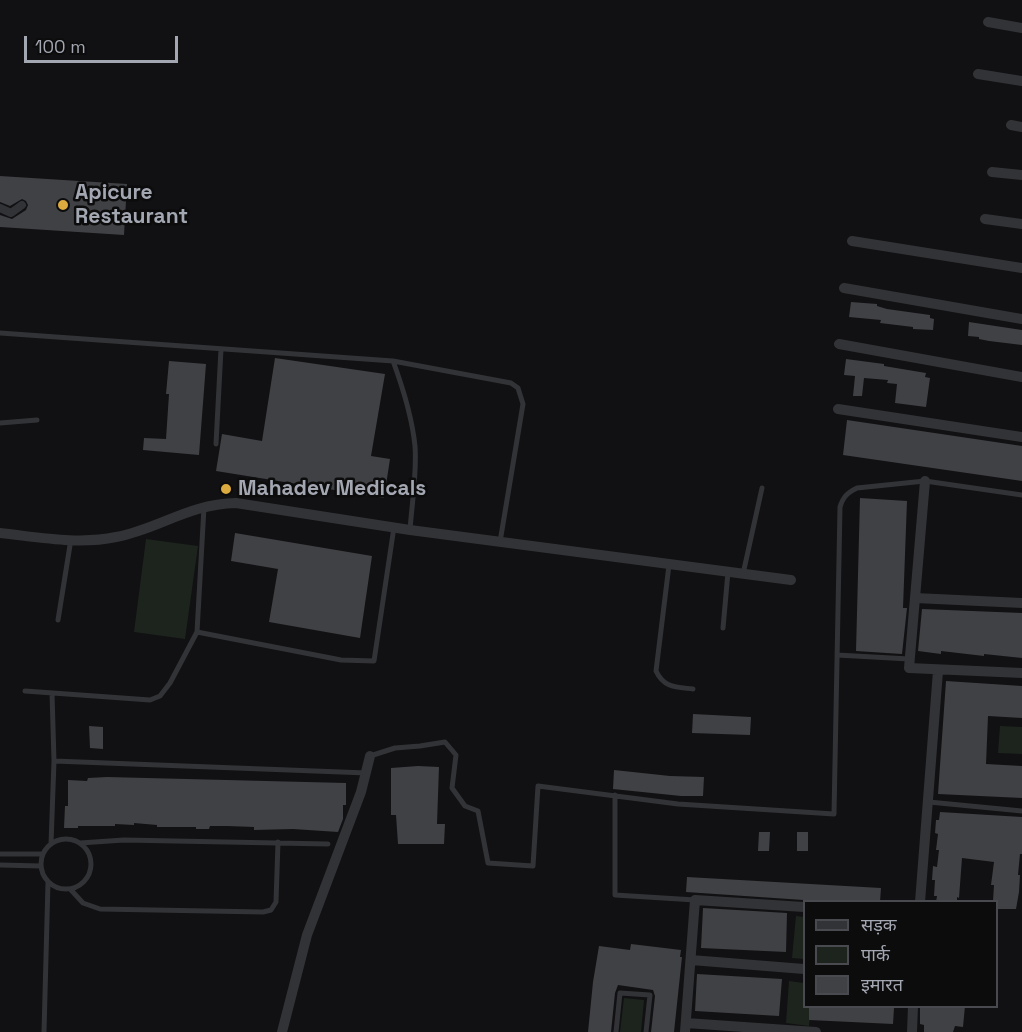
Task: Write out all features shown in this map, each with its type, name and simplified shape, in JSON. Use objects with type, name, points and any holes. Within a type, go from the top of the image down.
[{"type":"street","points":[[988,22],[1022,28]]},
{"type":"street","points":[[978,74],[1022,81]]},
{"type":"street","points":[[992,171],[1022,176]]},
{"type":"street","points":[[0,208],[12,215],[22,205]]},
{"type":"street","points":[[985,219],[1022,224]]},
{"type":"street","points":[[852,241],[1022,268]]},
{"type":"street","points":[[844,288],[1022,319]]},
{"type":"street","points":[[839,344],[1022,377]]},
{"type":"street","points":[[838,409],[1022,437]]},
{"type":"street","points":[[926,481],[909,668],[1022,674]]},
{"type":"street","points":[[0,533],[88,541],[118,537],[204,506],[236,502],[410,530],[791,580]]},
{"type":"street","points":[[915,598],[1022,603]]},
{"type":"street","points":[[920,900],[938,671]]},
{"type":"street","points":[[282,1032],[306,935],[367,772],[370,756]]},
{"type":"street","points":[[803,907],[695,900],[686,1028],[816,1032]]},
{"type":"street","points":[[691,960],[803,969]]},
{"type":"street","points":[[912,1032],[913,1008]]},
{"type":"lane","points":[[0,333],[393,361],[511,383],[518,388],[523,404],[500,542]]},
{"type":"lane","points":[[216,444],[221,349]]},
{"type":"lane","points":[[393,361],[403,388],[415,446],[410,530]]},
{"type":"lane","points":[[0,423],[38,420]]},
{"type":"lane","points":[[370,756],[395,748],[445,742],[456,755],[452,788],[465,806],[478,811],[488,863],[533,866],[538,786],[678,804],[834,814],[840,507],[843,498],[848,492],[857,488],[926,481],[1022,495]]},
{"type":"lane","points":[[742,574],[762,488]]},
{"type":"lane","points":[[25,691],[150,700],[160,696],[170,683],[198,632],[204,506]]},
{"type":"lane","points":[[198,632],[341,660],[374,662],[394,527]]},
{"type":"lane","points":[[58,620],[71,540]]},
{"type":"lane","points":[[669,565],[656,671],[660,681],[693,689]]},
{"type":"lane","points":[[723,628],[728,572]]},
{"type":"lane","points":[[837,655],[909,659]]},
{"type":"lane","points":[[51,844],[54,761],[52,693]]},
{"type":"lane","points":[[54,761],[367,772]]},
{"type":"lane","points":[[615,795],[615,895],[695,900]]},
{"type":"lane","points":[[929,802],[1022,811]]},
{"type":"lane","points":[[44,1032],[48,882],[41,866],[43,854],[51,844],[62,839],[80,843],[112,840],[328,844]]},
{"type":"lane","points":[[70,890],[83,903],[100,909],[263,912],[272,910],[276,902],[278,842]]},
{"type":"lane","points":[[48,882],[58,889],[70,890],[82,885],[91,869],[91,857],[80,843]]},
{"type":"lane","points":[[0,854],[43,854]]},
{"type":"lane","points":[[0,865],[41,866]]},
{"type":"lane","points":[[616,1032],[620,993],[650,995],[646,1032]]},
{"type":"green space","points":[[146,539],[198,546],[185,639],[134,632]]},
{"type":"green space","points":[[1000,726],[1022,727],[1022,754],[998,753]]},
{"type":"green space","points":[[796,916],[803,917],[803,959],[792,958]]},
{"type":"green space","points":[[789,981],[803,983],[803,1008],[811,1008],[809,1026],[786,1023]]},
{"type":"green space","points":[[624,998],[644,1000],[641,1032],[620,1032]]},
{"type":"building","name":"Apicure Restaurant","points":[[0,176],[127,184],[124,235],[0,227],[0,215],[12,219],[26,210],[28,205],[22,199],[10,206],[0,202]]},
{"type":"building","points":[[851,302],[877,304],[887,309],[930,315],[930,318],[934,319],[933,330],[913,329],[913,327],[880,323],[881,320],[849,317]]},
{"type":"building","points":[[969,322],[1022,330],[1022,345],[968,336]]},
{"type":"building","points":[[275,358],[385,374],[371,456],[390,459],[384,498],[216,471],[222,434],[262,441]]},
{"type":"building","points":[[846,359],[926,373],[925,377],[930,378],[926,407],[895,403],[897,384],[887,383],[888,380],[864,378],[862,396],[853,396],[855,376],[844,375]]},
{"type":"building","points":[[169,361],[206,364],[199,455],[143,450],[144,438],[166,439]]},
{"type":"building","points":[[847,420],[1022,446],[1022,481],[843,455]]},
{"type":"building","points":[[860,498],[907,501],[903,608],[907,608],[902,654],[856,651]]},
{"type":"building","points":[[235,533],[372,556],[360,638],[269,622],[278,569],[231,561]]},
{"type":"building","points":[[922,609],[1022,613],[1022,658],[918,651]]},
{"type":"building","points":[[946,681],[1022,686],[1022,718],[988,716],[986,764],[1022,766],[1022,798],[938,794]]},
{"type":"building","points":[[693,714],[751,717],[750,735],[692,733]]},
{"type":"building","points":[[89,726],[103,727],[103,749],[90,748]]},
{"type":"building","points":[[439,767],[437,824],[445,824],[444,844],[398,844],[396,815],[391,815],[391,768]]},
{"type":"building","points":[[614,770],[704,777],[703,796],[613,789]]},
{"type":"building","points":[[88,778],[346,783],[346,805],[343,805],[343,819],[338,832],[293,829],[254,830],[254,827],[227,826],[196,829],[196,827],[157,827],[157,825],[134,823],[134,825],[115,824],[115,826],[64,828],[65,806],[68,806],[68,780],[87,781]]},
{"type":"building","points":[[940,812],[1022,817],[1022,854],[1020,854],[1016,909],[998,909],[998,900],[993,900],[994,885],[991,885],[994,862],[962,858],[959,898],[957,897],[957,900],[936,900],[937,896],[934,896],[935,880],[932,880],[933,866],[937,867],[939,850],[936,850],[938,834],[935,833],[936,820],[939,820]]},
{"type":"building","points":[[759,832],[770,832],[769,851],[758,851]]},
{"type":"building","points":[[797,832],[808,832],[808,851],[797,851]]},
{"type":"building","points":[[687,877],[881,888],[880,900],[803,900],[686,892]]},
{"type":"building","points":[[703,908],[787,913],[786,952],[701,948]]},
{"type":"building","points":[[631,944],[681,950],[674,1032],[651,1032],[655,996],[653,990],[618,985],[611,1032],[588,1032],[599,946],[630,950]]},
{"type":"building","points":[[697,974],[782,979],[779,1016],[695,1011]]},
{"type":"building","points":[[809,1008],[894,1008],[893,1024],[809,1020]]},
{"type":"building","points":[[920,1008],[965,1008],[963,1027],[955,1026],[953,1032],[924,1032],[924,1025],[920,1024]]},
{"type":"place","name":"Apicure Restaurant","points":[[63,205]]},
{"type":"place","name":"Mahadev Medicals","points":[[226,489]]}]
